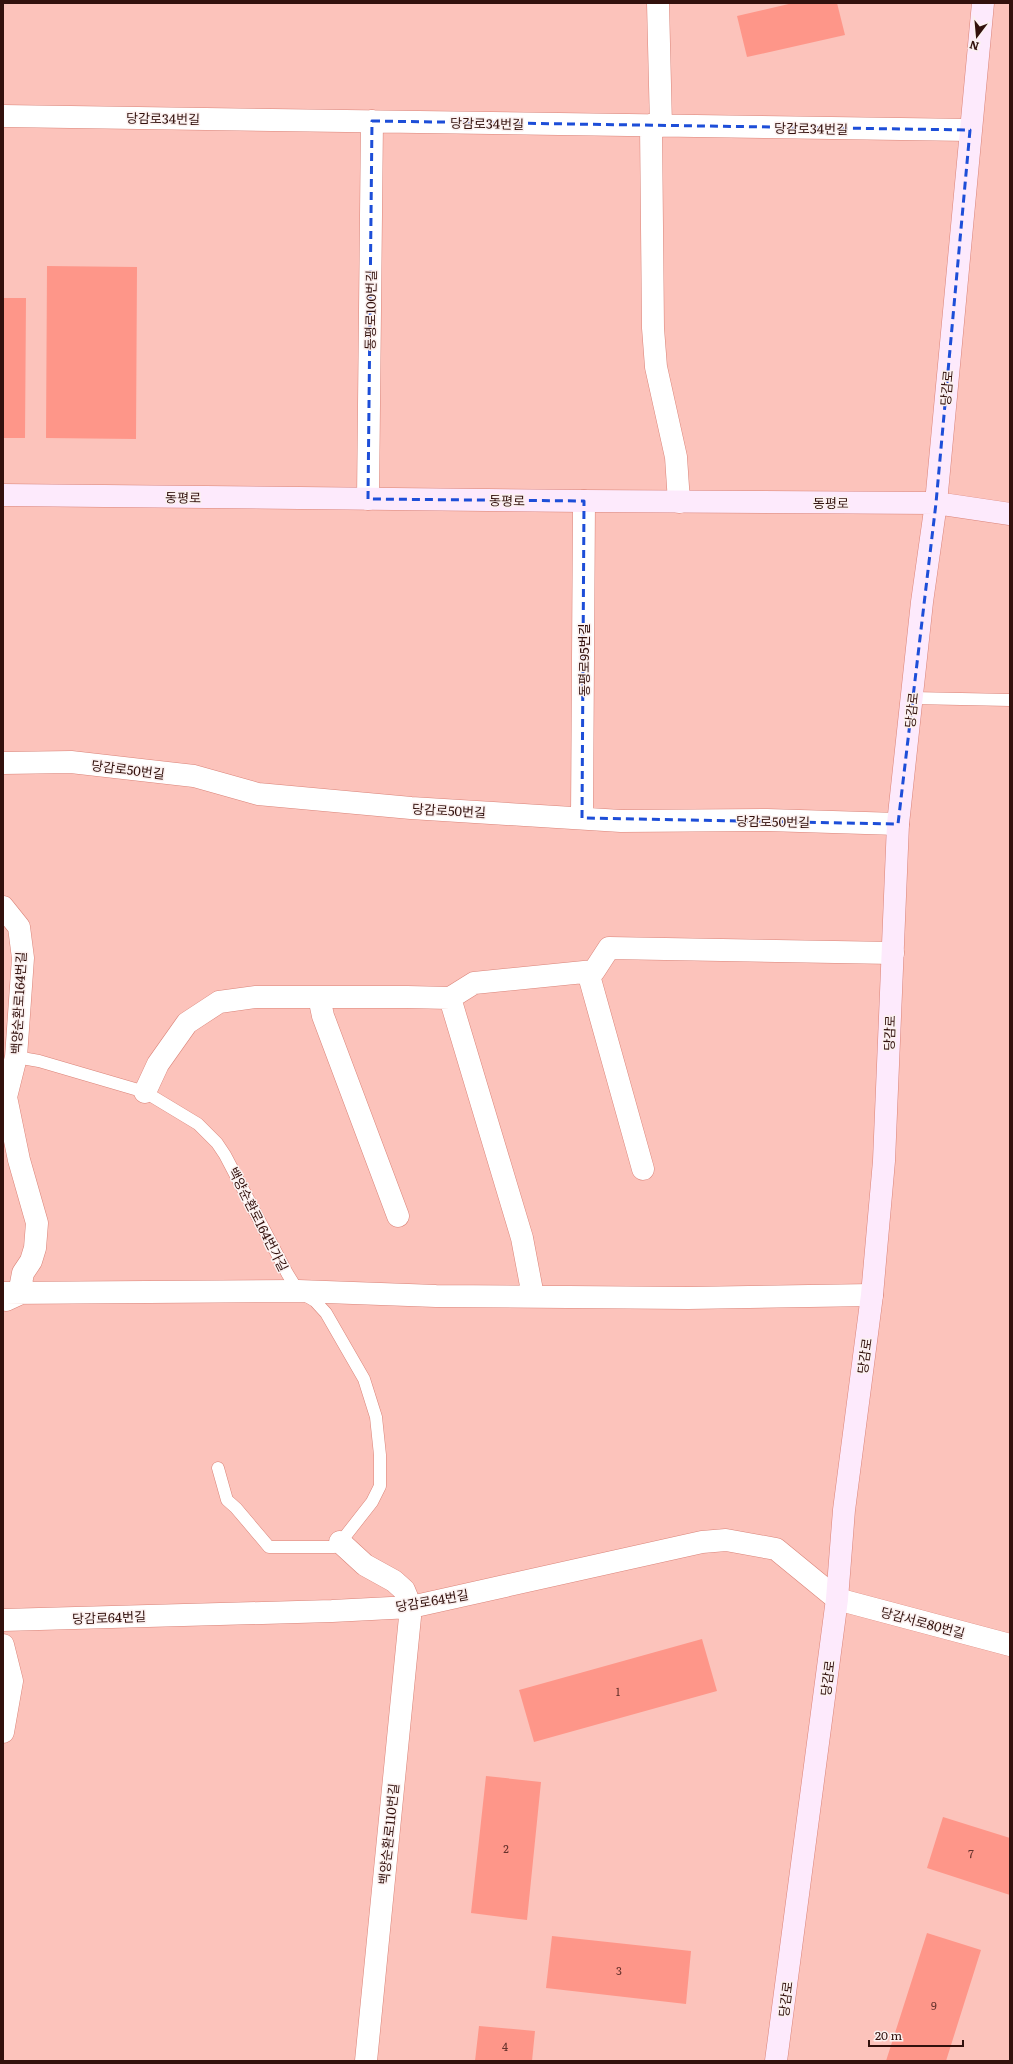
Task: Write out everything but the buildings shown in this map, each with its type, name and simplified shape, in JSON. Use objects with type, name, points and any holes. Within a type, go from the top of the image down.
[{"type":"main road","name":"당감로","points":[[776,2061],[837,1599],[844,1510],[872,1295],[884,1161],[898,824],[936,503],[983,3]]},
{"type":"main road","name":"동평로","points":[[3,495],[584,502],[936,503],[1010,514]]},
{"type":"street","points":[[658,3],[653,328],[656,367],[676,457],[679,502]]},
{"type":"street","name":"당감로34번길","points":[[3,116],[970,130]]},
{"type":"street","name":"동평로100번길","points":[[368,499],[372,121]]},
{"type":"street","name":"동평로95번길","points":[[582,818],[584,502]]},
{"type":"street","name":"당감로50번길","points":[[3,763],[71,762],[194,776],[258,794],[411,808],[621,821],[767,820],[898,824]]},
{"type":"street","name":"백양순환로164번길","points":[[3,907],[19,927],[23,958],[16,1057],[6,1097],[20,1160],[37,1223],[35,1248],[31,1261],[8,1296]]},
{"type":"street","points":[[145,1092],[158,1064],[187,1023],[219,1002],[256,996],[450,998],[474,983],[594,971],[609,948],[892,953]]},
{"type":"street","points":[[588,972],[643,1169]]},
{"type":"street","points":[[319,997],[323,1016],[398,1216]]},
{"type":"street","points":[[450,998],[522,1238],[533,1296]]},
{"type":"street","points":[[8,1296],[298,1291],[436,1296],[688,1298],[872,1295]]},
{"type":"street","name":"당감로64번길","points":[[3,1620],[332,1611],[411,1607],[702,1542],[726,1540],[776,1549],[837,1599]]},
{"type":"street","points":[[340,1542],[365,1565],[394,1581],[404,1590],[411,1607]]},
{"type":"street","name":"당감서로80번길","points":[[837,1599],[1010,1645]]},
{"type":"street","name":"백양순환로110번길","points":[[366,2061],[411,1607]]},
{"type":"street","points":[[3,1645],[12,1681],[3,1732]]},
{"type":"lane","points":[[912,698],[1010,700]]},
{"type":"lane","name":"백양순환로164번가길","points":[[16,1057],[39,1061],[145,1092],[198,1124],[217,1143],[239,1179],[274,1249],[298,1291],[315,1301],[326,1313],[364,1379],[376,1417],[380,1455],[380,1482],[378,1492],[340,1542]]},
{"type":"lane","points":[[218,1468],[227,1500],[236,1508],[270,1547],[334,1547],[340,1542]]},
{"type":"highlighted area","points":[[372,121],[970,130],[936,503],[898,824],[582,818],[584,501],[368,499]]}]
